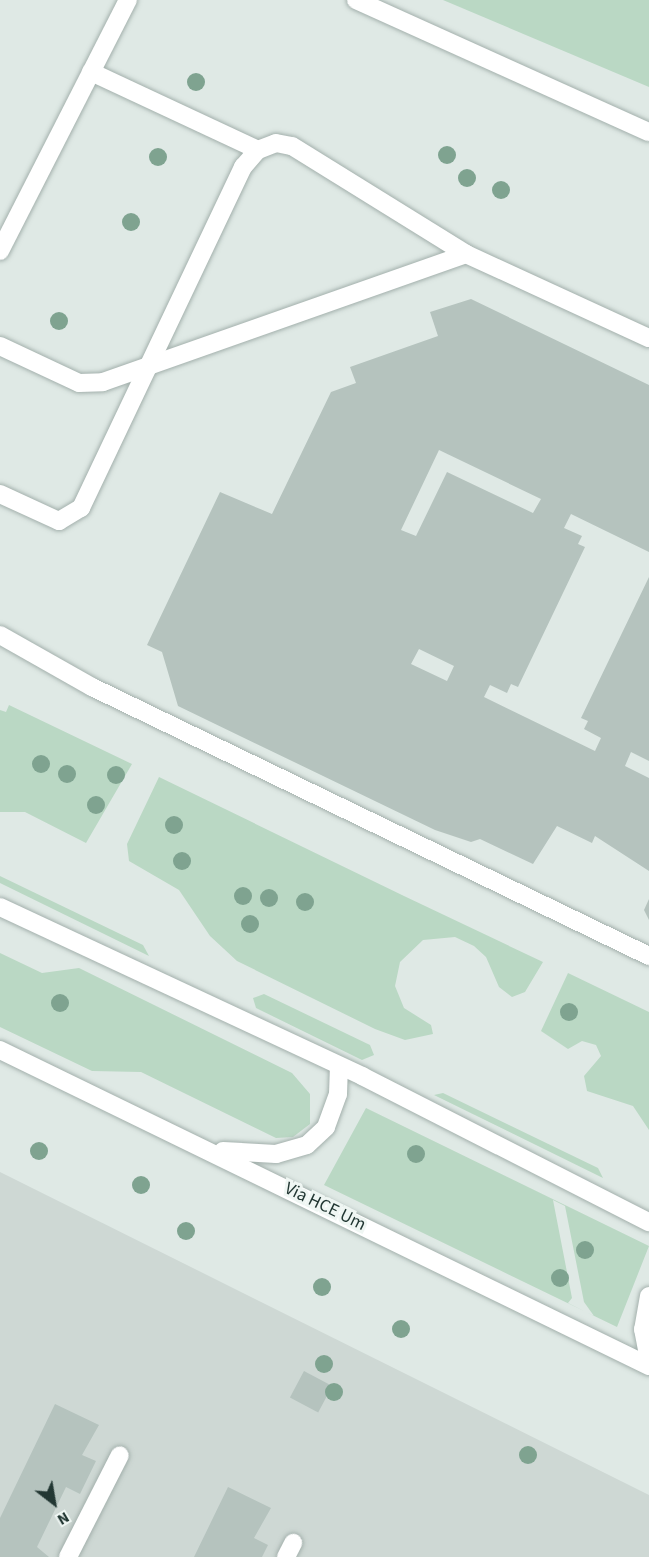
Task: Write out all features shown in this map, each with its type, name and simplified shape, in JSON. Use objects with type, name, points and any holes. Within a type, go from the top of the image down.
[{"type":"main road","points":[[0,251],[128,0]]},
{"type":"main road","points":[[356,0],[649,132]]},
{"type":"main road","points":[[92,72],[258,150]]},
{"type":"main road","points":[[0,494],[59,521],[70,517],[81,508],[243,167],[258,150],[276,143],[292,146],[466,254],[649,338]]},
{"type":"main road","points":[[0,346],[80,383],[103,382],[466,254]]},
{"type":"main road","points":[[0,634],[92,687],[649,956]]},
{"type":"main road","points":[[0,907],[339,1069],[649,1222]]},
{"type":"main road","name":"Via HCE Um","points":[[0,1050],[649,1366]]},
{"type":"main road","points":[[197,1145],[240,1154],[276,1154],[307,1145],[326,1127],[338,1094],[339,1069]]},
{"type":"main road","points":[[649,1296],[642,1329],[649,1359]]},
{"type":"main road","points":[[68,1557],[120,1455]]},
{"type":"shaded area","points":[[0,1172],[649,1495],[649,1557],[0,1557]]},
{"type":"green space","points":[[443,0],[649,0],[649,87]]},
{"type":"green space","points":[[9,705],[132,764],[86,843],[25,812],[0,812],[0,710],[6,712]]},
{"type":"green space","points":[[159,777],[543,962],[525,992],[512,997],[499,987],[486,957],[474,946],[455,937],[423,940],[400,962],[395,986],[404,1008],[431,1025],[433,1034],[405,1040],[375,1029],[237,961],[210,936],[179,890],[129,861],[127,844]]},
{"type":"green space","points":[[0,876],[143,945],[149,956],[0,883]]},
{"type":"green space","points":[[0,953],[42,973],[79,968],[292,1073],[310,1094],[310,1124],[293,1137],[276,1138],[141,1072],[92,1071],[0,1027]]},
{"type":"green space","points":[[568,973],[649,1012],[649,1130],[633,1106],[587,1091],[584,1076],[601,1056],[596,1045],[582,1041],[568,1049],[541,1031]]},
{"type":"green space","points":[[264,994],[370,1045],[374,1055],[362,1060],[256,1008],[253,998]]},
{"type":"green space","points":[[443,1093],[598,1168],[603,1178],[434,1095]]},
{"type":"green space","points":[[366,1108],[649,1246],[617,1327],[594,1316],[584,1302],[565,1206],[553,1200],[572,1298],[568,1303],[584,1311],[324,1185]]},
{"type":"building","points":[[471,299],[649,385],[649,552],[571,514],[564,528],[582,536],[578,544],[585,547],[518,687],[511,684],[507,693],[490,685],[484,697],[595,751],[601,738],[584,729],[588,721],[581,718],[649,577],[649,761],[631,752],[625,766],[649,778],[649,871],[595,836],[592,843],[557,826],[533,864],[480,839],[471,842],[435,830],[178,706],[162,652],[147,645],[220,492],[272,514],[331,392],[356,383],[350,367],[438,336],[430,312]],"holes":[[[439,450],[541,499],[533,513],[447,472],[416,536],[401,530]],[[419,649],[454,666],[447,681],[411,664]]]},
{"type":"building","points":[[649,899],[649,920],[644,910]]},
{"type":"building","points":[[304,1371],[332,1386],[318,1413],[290,1397]]},
{"type":"building","points":[[55,1404],[99,1425],[82,1455],[96,1461],[80,1494],[66,1487],[37,1547],[49,1557],[0,1557],[0,1518]]},
{"type":"building","points":[[228,1487],[271,1508],[254,1538],[268,1545],[262,1557],[194,1557]]}]
